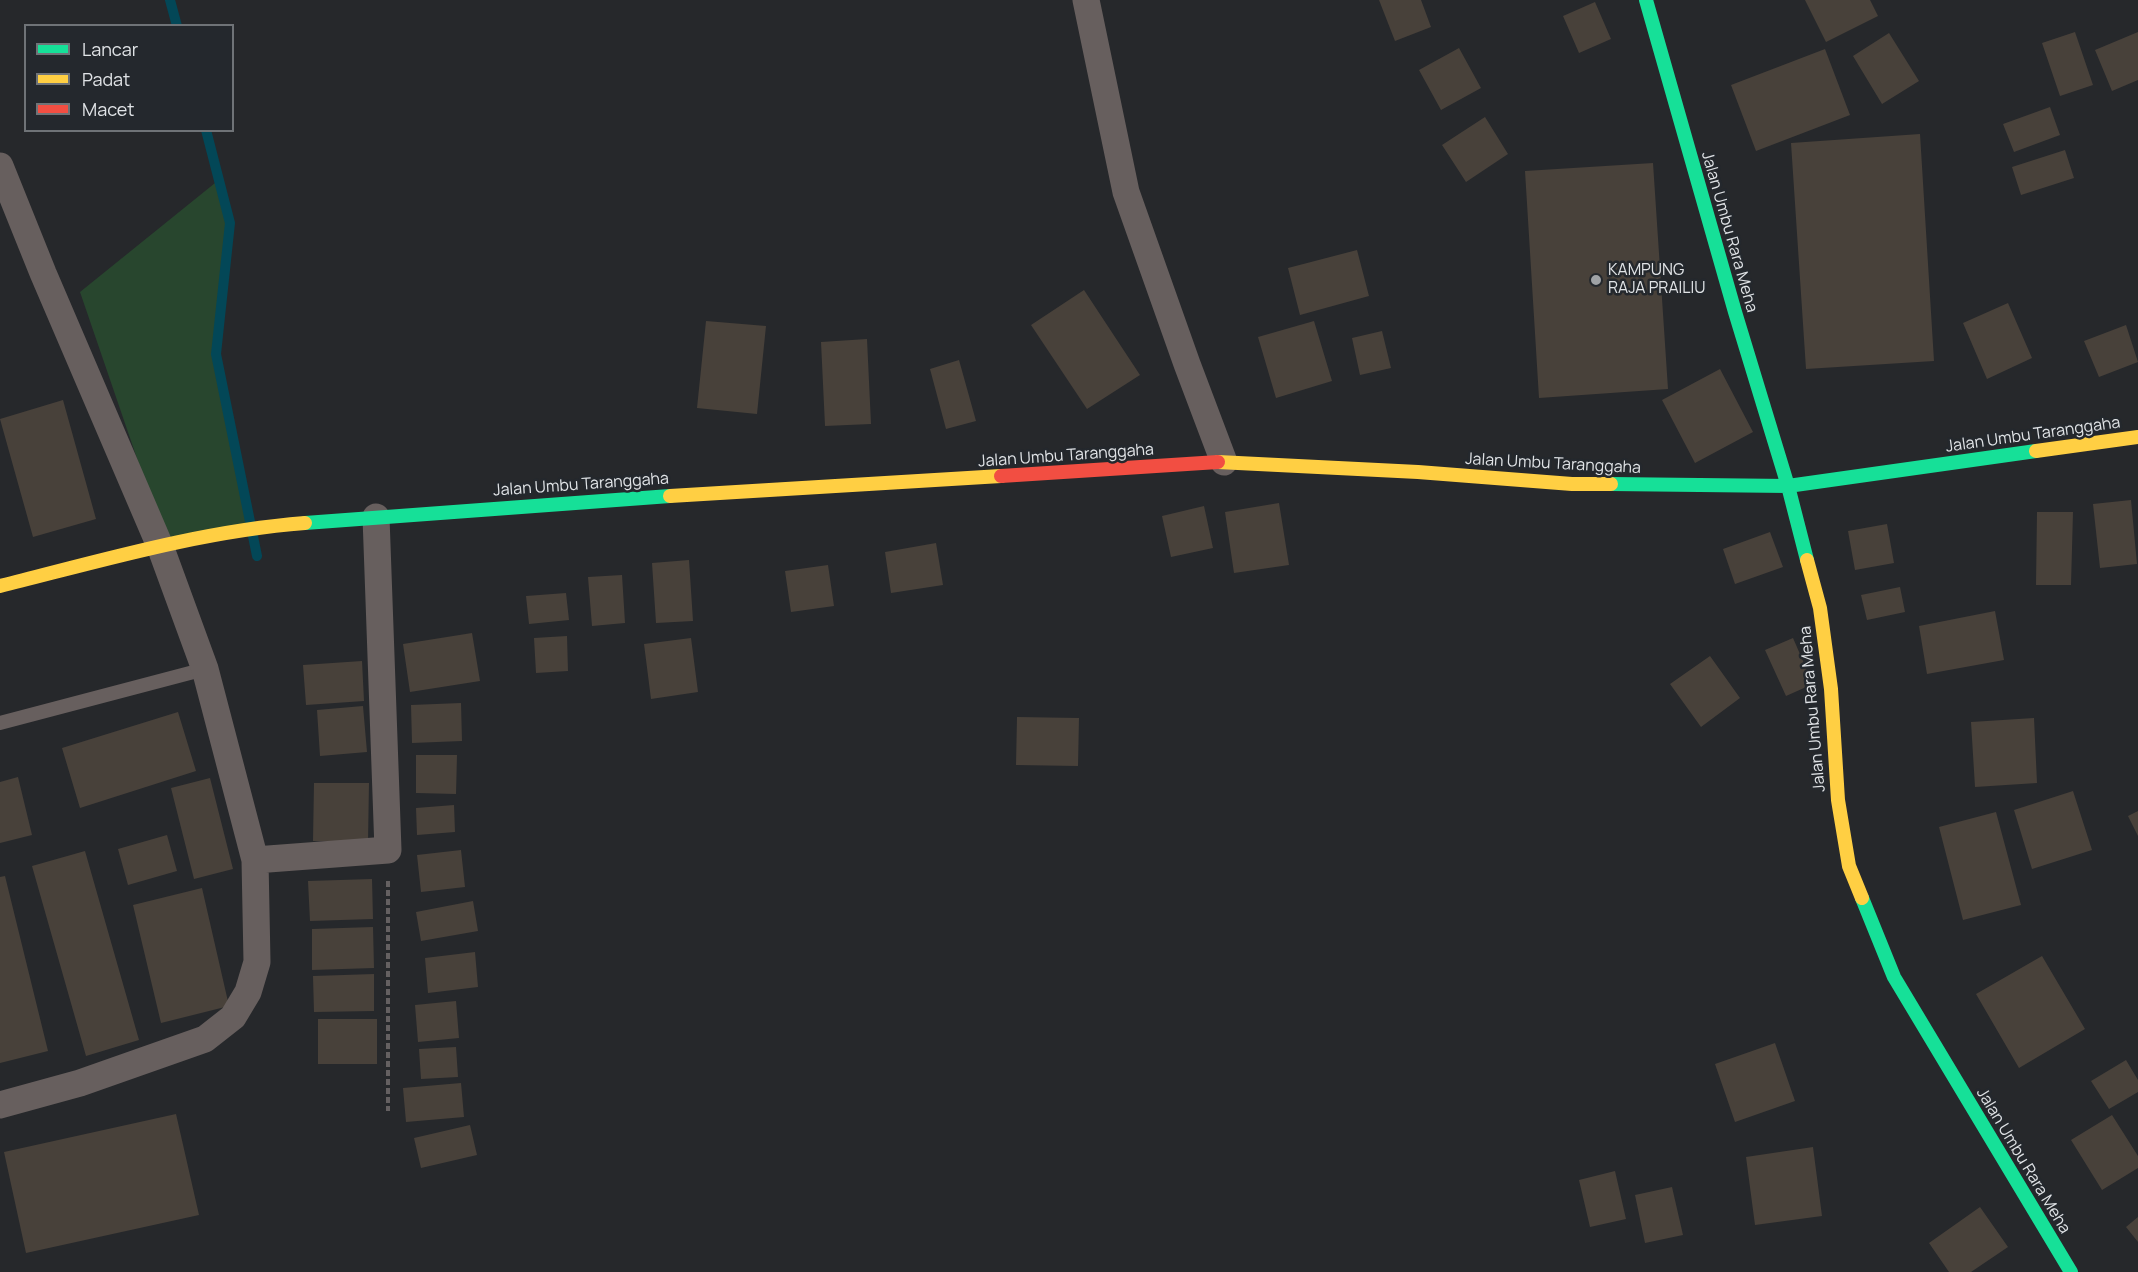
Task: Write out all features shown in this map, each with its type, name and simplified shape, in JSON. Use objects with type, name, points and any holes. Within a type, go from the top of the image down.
[{"type":"street","points":[[1086,0],[1126,192],[1224,462]]},
{"type":"street","name":"Jalan Umbu Rara Meha","points":[[1646,0],[1735,312],[1788,486],[1820,608],[1831,689],[1838,800],[1849,866],[1894,977],[2071,1272]]},
{"type":"street","points":[[0,166],[43,273],[160,546],[205,669],[255,860],[257,962],[248,992],[233,1017],[205,1039],[80,1083],[0,1105]]},
{"type":"street","name":"Jalan Umbu Taranggaha","points":[[0,585],[160,546],[263,526],[649,497],[1224,462],[1418,472],[1572,484],[1788,486],[2138,437]]},
{"type":"street","points":[[255,860],[388,850],[376,517]]},
{"type":"lane","points":[[0,723],[205,669]]},
{"type":"path","points":[[388,850],[388,1111]]},
{"type":"green space","points":[[220,179],[230,223],[216,354],[251,527],[167,546],[80,292]]},
{"type":"building","points":[[1379,0],[1421,0],[1431,27],[1395,41]]},
{"type":"building","points":[[1805,0],[1870,0],[1878,16],[1826,42]]},
{"type":"building","points":[[1595,2],[1611,39],[1579,53],[1563,16]]},
{"type":"building","points":[[2075,32],[2093,85],[2060,96],[2042,43]]},
{"type":"building","points":[[2138,32],[2138,80],[2112,91],[2095,50]]},
{"type":"building","points":[[1889,33],[1919,81],[1882,104],[1853,56]]},
{"type":"building","points":[[1459,48],[1481,88],[1441,110],[1419,70]]},
{"type":"building","points":[[1825,49],[1850,115],[1756,151],[1731,85]]},
{"type":"building","points":[[2050,107],[2060,135],[2014,152],[2003,124]]},
{"type":"building","points":[[1485,117],[1508,154],[1466,182],[1442,145]]},
{"type":"building","points":[[1920,134],[1934,361],[1806,369],[1791,143]]},
{"type":"building","points":[[2065,150],[2074,178],[2021,195],[2012,167]]},
{"type":"building","name":"KAMPUNG RAJA PRAILIU","points":[[1653,163],[1668,389],[1539,398],[1525,171]]},
{"type":"building","points":[[1357,250],[1369,296],[1300,315],[1288,268]]},
{"type":"building","points":[[1084,290],[1140,375],[1087,409],[1031,325]]},
{"type":"building","points":[[2008,303],[2032,358],[1987,379],[1963,323]]},
{"type":"building","points":[[706,321],[766,326],[757,414],[697,408]]},
{"type":"building","points":[[1314,321],[1332,381],[1276,398],[1258,337]]},
{"type":"building","points":[[2126,325],[2138,362],[2099,377],[2084,341]]},
{"type":"building","points":[[1382,331],[1391,368],[1360,375],[1352,338]]},
{"type":"building","points":[[867,339],[871,424],[825,426],[821,342]]},
{"type":"building","points":[[959,360],[976,421],[946,429],[930,369]]},
{"type":"building","points":[[1720,369],[1753,432],[1695,463],[1662,400]]},
{"type":"building","points":[[63,400],[96,519],[33,537],[0,419]]},
{"type":"building","points":[[2131,500],[2137,564],[2100,568],[2093,504]]},
{"type":"building","points":[[1279,503],[1289,565],[1234,573],[1225,512]]},
{"type":"building","points":[[1204,506],[1213,548],[1171,557],[1162,516]]},
{"type":"building","points":[[2037,512],[2073,512],[2071,585],[2036,585]]},
{"type":"building","points":[[1887,524],[1894,563],[1855,570],[1848,531]]},
{"type":"building","points":[[1770,532],[1783,567],[1735,584],[1723,549]]},
{"type":"building","points":[[936,543],[943,585],[891,593],[885,552]]},
{"type":"building","points":[[689,560],[693,621],[656,623],[652,563]]},
{"type":"building","points":[[828,565],[834,606],[791,612],[785,571]]},
{"type":"building","points":[[622,575],[625,623],[592,626],[588,577]]},
{"type":"building","points":[[1900,587],[1905,612],[1867,620],[1861,595]]},
{"type":"building","points":[[566,593],[569,620],[529,624],[526,596]]},
{"type":"building","points":[[1995,611],[2004,660],[1927,674],[1919,626]]},
{"type":"building","points":[[472,633],[480,681],[410,692],[403,644]]},
{"type":"building","points":[[567,636],[568,671],[536,673],[534,638]]},
{"type":"building","points":[[691,638],[698,692],[651,699],[644,644]]},
{"type":"building","points":[[1793,638],[1813,684],[1786,696],[1765,650]]},
{"type":"building","points":[[1710,656],[1740,698],[1701,727],[1670,684]]},
{"type":"building","points":[[362,661],[364,701],[306,705],[303,665]]},
{"type":"building","points":[[461,703],[462,741],[412,743],[411,705]]},
{"type":"building","points":[[363,706],[367,752],[320,756],[317,710]]},
{"type":"building","points":[[178,712],[196,771],[80,808],[62,748]]},
{"type":"building","points":[[1017,717],[1079,718],[1078,766],[1016,765]]},
{"type":"building","points":[[2034,718],[2037,783],[1975,787],[1971,722]]},
{"type":"building","points":[[416,755],[457,755],[456,794],[416,793]]},
{"type":"building","points":[[18,777],[32,835],[0,843],[0,782]]},
{"type":"building","points":[[210,778],[233,869],[194,879],[171,788]]},
{"type":"building","points":[[314,783],[369,783],[368,842],[313,841]]},
{"type":"building","points":[[2073,791],[2092,850],[2032,869],[2014,810]]},
{"type":"building","points":[[454,805],[455,832],[417,835],[416,808]]},
{"type":"building","points":[[2138,811],[2138,836],[2128,816]]},
{"type":"building","points":[[1996,812],[2021,905],[1963,920],[1939,827]]},
{"type":"building","points":[[167,835],[177,871],[128,885],[118,849]]},
{"type":"building","points":[[461,850],[465,887],[421,892],[417,855]]},
{"type":"building","points":[[85,851],[139,1040],[86,1056],[32,866]]},
{"type":"building","points":[[5,876],[48,1051],[0,1063],[0,877]]},
{"type":"building","points":[[372,879],[373,919],[310,921],[308,881]]},
{"type":"building","points":[[202,888],[229,1006],[161,1023],[133,905]]},
{"type":"building","points":[[473,901],[478,931],[421,941],[416,912]]},
{"type":"building","points":[[373,927],[374,968],[312,970],[312,929]]},
{"type":"building","points":[[475,952],[478,987],[428,993],[425,958]]},
{"type":"building","points":[[2042,956],[2085,1029],[2019,1068],[1976,994]]},
{"type":"building","points":[[374,974],[374,1011],[314,1012],[313,976]]},
{"type":"building","points":[[456,1001],[459,1038],[418,1042],[415,1005]]},
{"type":"building","points":[[318,1019],[377,1019],[377,1064],[318,1064]]},
{"type":"building","points":[[1775,1043],[1795,1101],[1735,1122],[1715,1064]]},
{"type":"building","points":[[456,1047],[458,1077],[421,1079],[419,1049]]},
{"type":"building","points":[[2126,1060],[2138,1080],[2138,1092],[2109,1109],[2091,1081]]},
{"type":"building","points":[[461,1083],[464,1117],[406,1122],[403,1088]]},
{"type":"building","points":[[176,1114],[199,1215],[26,1253],[4,1152]]},
{"type":"building","points":[[2112,1115],[2138,1156],[2138,1168],[2102,1190],[2071,1140]]},
{"type":"building","points":[[470,1125],[477,1155],[421,1168],[414,1138]]},
{"type":"building","points":[[1813,1147],[1822,1216],[1755,1225],[1746,1157]]},
{"type":"building","points":[[1615,1171],[1626,1219],[1590,1227],[1579,1180]]},
{"type":"building","points":[[1672,1187],[1683,1235],[1645,1243],[1635,1195]]},
{"type":"building","points":[[1980,1207],[2008,1247],[1971,1272],[1949,1272],[1929,1243]]},
{"type":"building","points":[[2138,1217],[2138,1242],[2126,1227]]},
{"type":"waterway","points":[[170,0],[176,24]]},
{"type":"waterway","points":[[207,132],[230,223],[216,354],[257,556]]},
{"type":"traffic: fast","points":[[1646,0],[1735,312],[1788,486],[1807,560]]},
{"type":"traffic: fast","points":[[1611,484],[1788,486],[2036,451]]},
{"type":"traffic: fast","points":[[305,523],[670,496]]},
{"type":"traffic: fast","points":[[1862,898],[1894,977],[2071,1272]]},
{"type":"traffic: slow","points":[[2036,451],[2138,437]]},
{"type":"traffic: slow","points":[[1218,462],[1418,472],[1572,484],[1611,484]]},
{"type":"traffic: slow","points":[[670,496],[1001,476]]},
{"type":"traffic: slow","points":[[0,586],[189,540],[305,523]]},
{"type":"traffic: slow","points":[[1807,560],[1820,608],[1831,689],[1838,800],[1849,866],[1862,898]]},
{"type":"traffic: jam","points":[[1001,476],[1218,462]]},
{"type":"place","name":"KAMPUNG RAJA PRAILIU","points":[[1596,280]]}]
